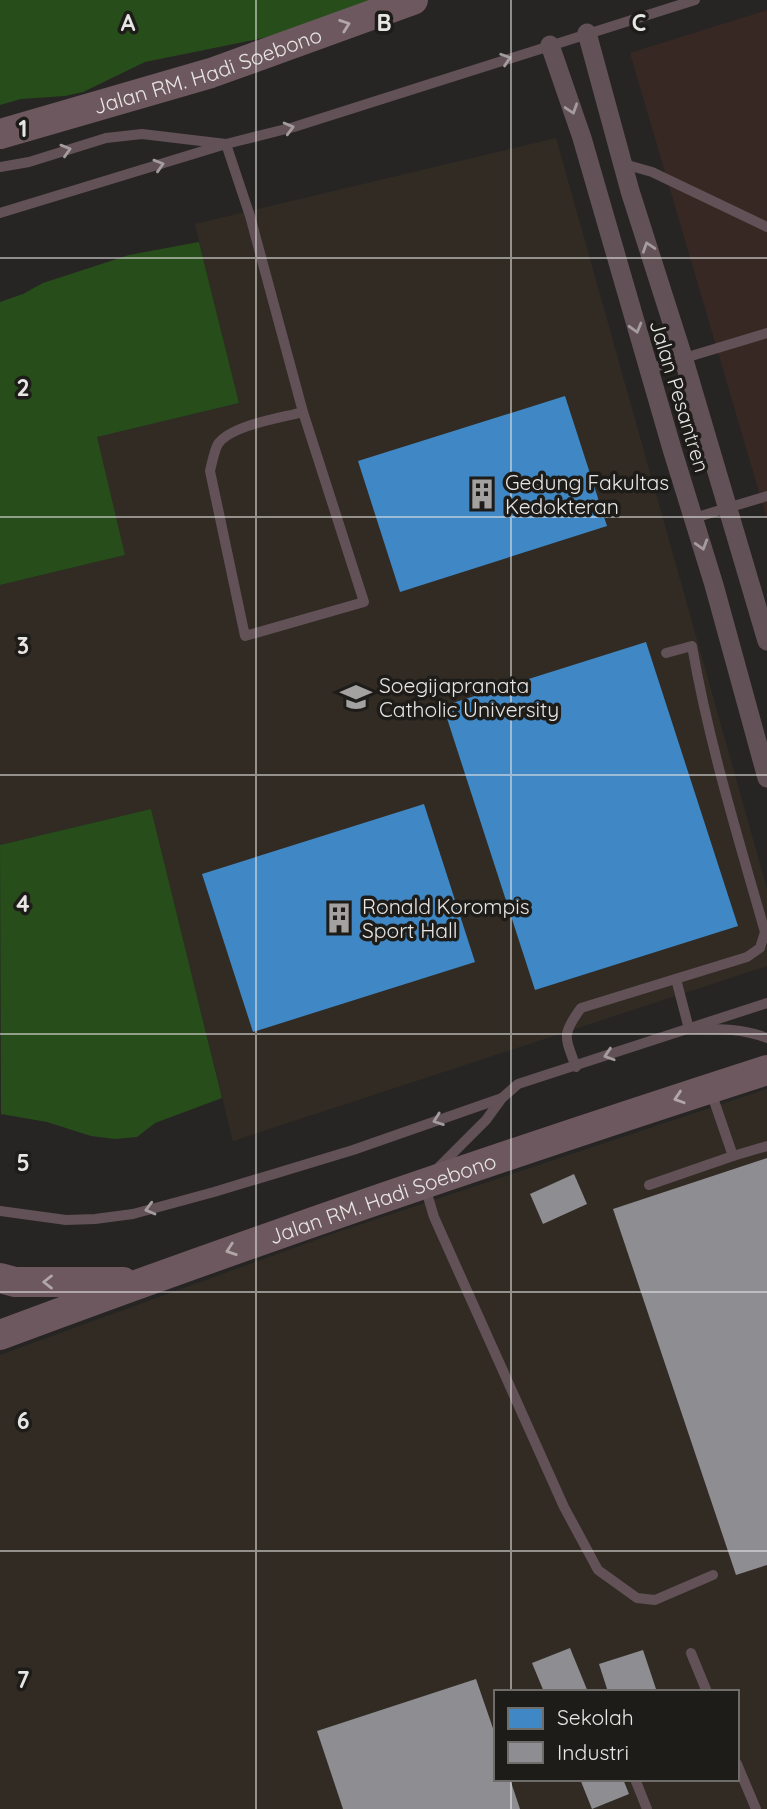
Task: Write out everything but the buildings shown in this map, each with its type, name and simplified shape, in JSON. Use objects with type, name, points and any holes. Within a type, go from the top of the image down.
[{"type":"main road","name":"Jalan RM. Hadi Soebono","points":[[0,134],[211,73],[413,0]]},
{"type":"main road","name":"Jalan RM. Hadi Soebono","points":[[0,1335],[140,1282],[424,1182],[767,1070]]},
{"type":"main road","points":[[0,1278],[15,1282],[140,1282]]},
{"type":"street","name":"Jalan Pesantren","points":[[587,33],[630,191],[683,357],[767,641]]},
{"type":"street","name":"Jalan Pesantren","points":[[550,45],[582,138],[765,767]]},
{"type":"lane","points":[[0,214],[294,127],[695,0]]},
{"type":"lane","points":[[0,167],[29,162],[106,138],[142,134],[226,145]]},
{"type":"lane","points":[[226,145],[250,216],[303,412],[364,602],[245,636],[210,471],[218,444],[228,435],[243,428],[303,412]]},
{"type":"lane","points":[[624,164],[652,172],[767,227]]},
{"type":"lane","points":[[648,369],[767,333]]},
{"type":"lane","points":[[694,518],[767,496]]},
{"type":"lane","points":[[576,1066],[565,1038],[570,1023],[581,1008],[747,957],[760,948],[765,932],[717,768],[703,712],[692,646],[666,653]]},
{"type":"lane","points":[[676,979],[689,1029]]},
{"type":"lane","points":[[713,1575],[655,1600],[637,1598],[598,1570],[564,1507],[434,1217],[424,1182],[518,1084],[767,1003]]},
{"type":"lane","points":[[689,1029],[730,1028],[767,1038]]},
{"type":"lane","points":[[710,1088],[733,1156]]},
{"type":"lane","points":[[0,1211],[66,1220],[133,1214],[354,1150],[502,1098]]},
{"type":"lane","points":[[649,1185],[767,1146]]},
{"type":"lane","points":[[691,1653],[706,1690]]},
{"type":"lane","points":[[739,1769],[756,1809]]},
{"type":"lane","points":[[636,1781],[648,1809]]},
{"type":"shaded area","points":[[767,10],[767,519],[630,53]]},
{"type":"shaded area","name":"Soegijapranata Catholic University","points":[[556,138],[767,889],[767,966],[233,1141],[151,809],[0,845],[0,585],[125,555],[96,437],[239,403],[195,224]]},
{"type":"shaded area","points":[[767,1089],[767,1809],[0,1809],[0,1355],[335,1233]]},
{"type":"green space","points":[[0,0],[371,0],[273,36],[145,62],[83,92],[21,99],[0,105]]},
{"type":"green space","points":[[199,242],[239,403],[97,437],[125,555],[0,585],[0,302],[43,283],[129,255]]},
{"type":"green space","points":[[151,809],[222,1098],[155,1123],[137,1137],[115,1139],[91,1136],[47,1122],[1,1114],[0,845]]},
{"type":"place","name":"Gedung Fakultas Kedokteran","points":[[482,494]]},
{"type":"place","name":"Soegijapranata Catholic University","points":[[356,697]]},
{"type":"place","name":"Ronald Korompis Sport Hall","points":[[339,918]]}]
